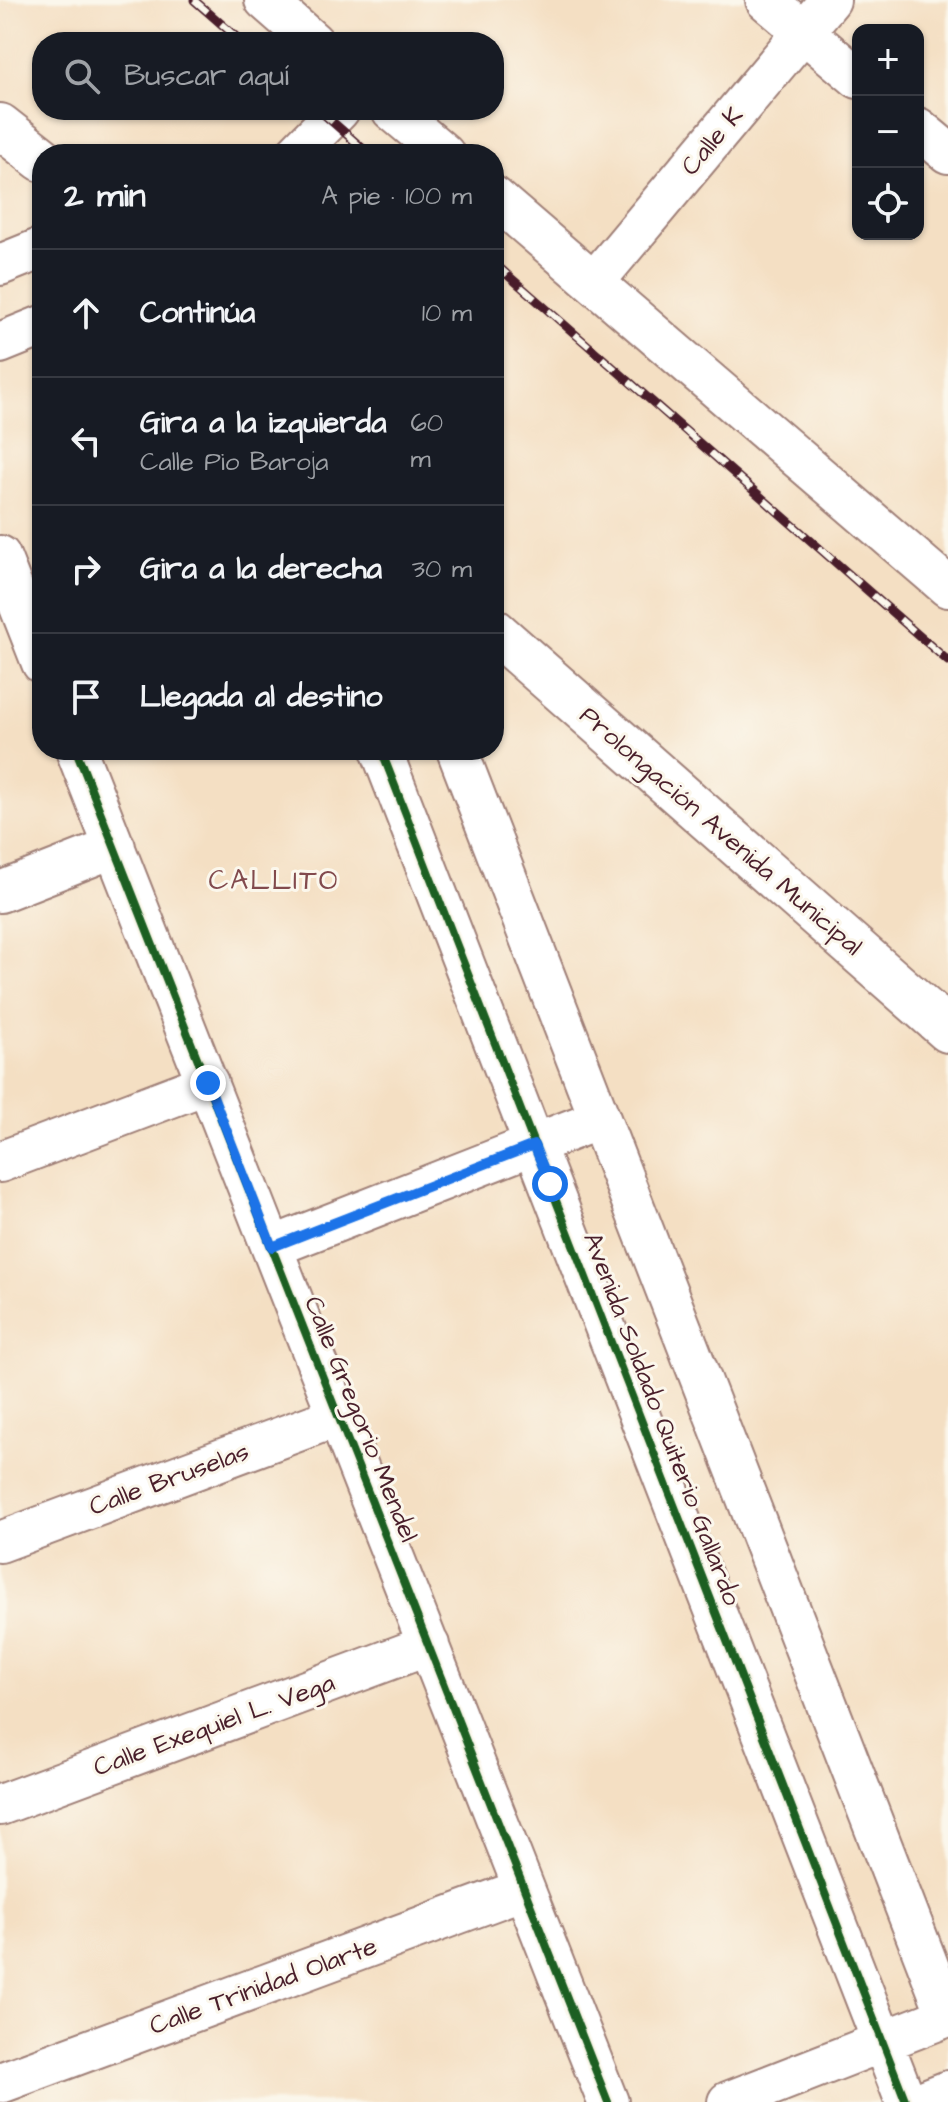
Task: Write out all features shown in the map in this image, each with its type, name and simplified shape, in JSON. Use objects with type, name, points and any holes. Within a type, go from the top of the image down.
[{"type":"main road","points":[[0,126],[32,151]]},
{"type":"main road","name":"Prolongación Avenida Municipal","points":[[504,640],[948,1030]]},
{"type":"street","points":[[265,0],[302,32]]},
{"type":"street","points":[[766,0],[852,73]]},
{"type":"street","name":"Calle K","points":[[594,282],[830,0]]},
{"type":"street","points":[[306,144],[329,120]]},
{"type":"street","points":[[404,120],[432,144]]},
{"type":"street","points":[[924,133],[948,153]]},
{"type":"street","points":[[504,206],[948,587]]},
{"type":"street","points":[[0,265],[32,252]]},
{"type":"street","points":[[0,343],[32,330]]},
{"type":"street","points":[[0,556],[11,618],[32,648]]},
{"type":"street","name":"Calle Gregorio Mendel","points":[[80,760],[608,2102]]},
{"type":"street","name":"Avenida Soldado Quiterio Gallardo","points":[[385,760],[906,2102]]},
{"type":"street","name":"Avenida Soldado Quiterio Gallardo","points":[[461,760],[948,2017]]},
{"type":"street","points":[[0,892],[115,847]]},
{"type":"street","points":[[0,1162],[208,1083]]},
{"type":"street","points":[[272,1247],[599,1119]]},
{"type":"street","name":"Calle Bruselas","points":[[0,1542],[338,1416]]},
{"type":"street","name":"Calle Exequiel L. Vega","points":[[0,1805],[429,1645]]},
{"type":"street","name":"Calle Trinidad Olarte","points":[[4,2086],[524,1889]]},
{"type":"street","points":[[728,2102],[948,2017]]},
{"type":"street","points":[[920,2102],[948,2091]]},
{"type":"railway","points":[[194,0],[231,32]]},
{"type":"railway","points":[[330,120],[358,144]]},
{"type":"railway","points":[[504,272],[948,661]]},
{"type":"cycle path","points":[[80,760],[608,2102]]},
{"type":"cycle path","points":[[385,760],[906,2102]]},
{"type":"district","name":"CALLITO","points":[[274,880]]},
{"type":"route","points":[[208,1083],[272,1247],[534,1145],[550,1184]]}]
